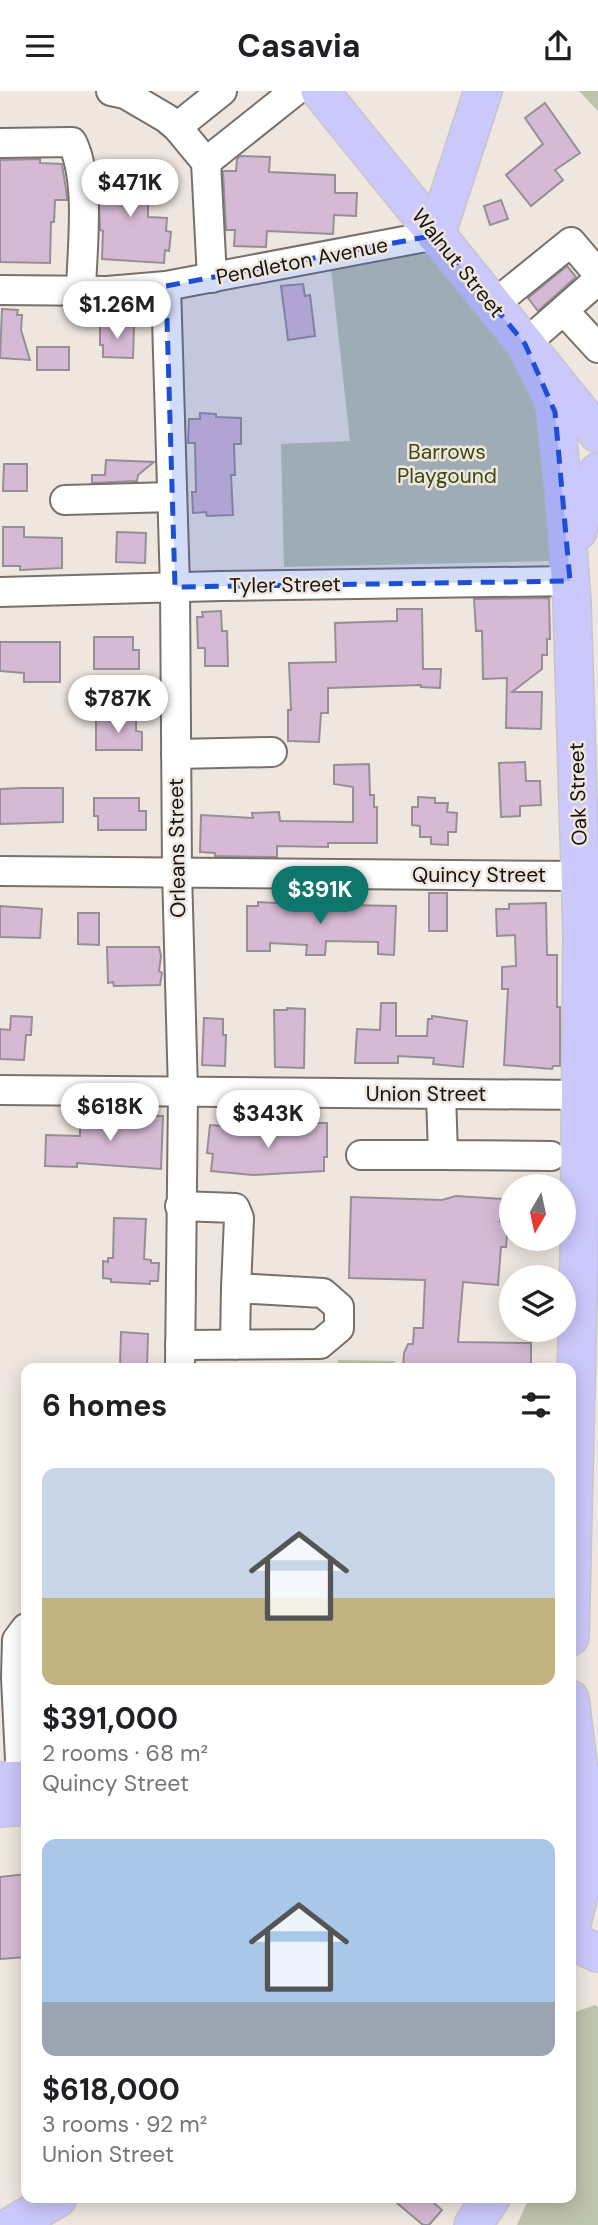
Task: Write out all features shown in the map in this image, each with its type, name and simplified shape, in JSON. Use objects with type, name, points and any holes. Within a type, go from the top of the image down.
[{"type":"main road","name":"Walnut Street","points":[[320,91],[598,433]]},
{"type":"main road","points":[[436,235],[483,91]]},
{"type":"main road","name":"Oak Street","points":[[525,344],[551,396],[555,412],[570,581],[589,1092],[588,1336],[576,1482]]},
{"type":"main road","name":"Oak Street","points":[[570,581],[582,499],[598,472]]},
{"type":"main road","points":[[576,1902],[588,1845],[587,1812],[579,1767],[578,1712]]},
{"type":"main road","points":[[576,1943],[598,1953]]},
{"type":"main road","points":[[13,2225],[50,2203]]},
{"type":"main road","points":[[473,2225],[488,2203]]},
{"type":"street","points":[[111,91],[125,94],[142,103],[177,127],[206,162],[212,278]]},
{"type":"street","points":[[177,127],[222,91]]},
{"type":"street","points":[[206,162],[280,95]]},
{"type":"street","points":[[0,143],[72,142],[79,157],[83,182],[81,291]]},
{"type":"street","name":"Pendleton Avenue","points":[[0,290],[81,291],[166,286],[436,235]]},
{"type":"street","points":[[494,306],[571,242],[598,274]]},
{"type":"street","points":[[525,344],[598,280]]},
{"type":"street","name":"Orleans Street","points":[[166,286],[175,587],[177,871],[183,1092],[180,1357]]},
{"type":"street","points":[[564,311],[598,348]]},
{"type":"street","points":[[65,500],[172,497]]},
{"type":"street","name":"Tyler Street","points":[[0,592],[570,581]]},
{"type":"street","points":[[176,754],[272,752]]},
{"type":"street","name":"Quincy Street","points":[[0,871],[580,876]]},
{"type":"street","name":"Union Street","points":[[0,1090],[440,1094],[589,1092]]},
{"type":"street","points":[[440,1094],[443,1155]]},
{"type":"street","points":[[361,1155],[551,1156]]},
{"type":"street","points":[[180,1206],[235,1208],[239,1218],[235,1345]]},
{"type":"street","points":[[180,1357],[235,1345],[320,1344],[339,1328],[339,1307],[323,1293],[236,1288]]},
{"type":"street","points":[[15,1791],[16,1678],[18,1640],[21,1636]]},
{"type":"highlighted area","points":[[436,235],[525,344],[555,412],[570,581],[175,587],[166,286]]},
{"type":"green space","points":[[579,91],[598,91],[598,111]]},
{"type":"green space","name":"Barrows Playgound","points":[[427,250],[532,381],[544,415],[550,561],[284,567],[281,444],[350,441],[331,269]]},
{"type":"green space","points":[[338,1360],[395,1361],[395,1363],[338,1363]]},
{"type":"green space","points":[[595,2005],[598,2007],[598,2225],[517,2225],[527,2203],[576,2203],[576,2012]]},
{"type":"building","points":[[545,103],[580,153],[555,170],[563,180],[531,206],[506,175],[543,144],[525,118]]},
{"type":"building","points":[[240,156],[270,157],[269,172],[335,175],[335,193],[357,193],[356,216],[334,215],[333,234],[267,231],[266,247],[234,246],[235,230],[226,230],[223,171],[236,171],[237,159]]},
{"type":"building","points":[[40,159],[40,163],[62,164],[67,196],[67,200],[55,200],[54,222],[51,222],[50,263],[0,262],[0,160]]},
{"type":"building","points":[[111,168],[135,168],[134,173],[148,173],[148,217],[167,218],[166,231],[171,232],[169,251],[165,250],[164,263],[102,259],[103,231],[100,230],[98,172],[111,172]]},
{"type":"building","points":[[501,200],[508,219],[490,225],[484,206]]},
{"type":"building","points":[[567,266],[576,277],[538,311],[528,298]]},
{"type":"building","points":[[303,284],[305,296],[310,295],[315,336],[288,340],[281,286]]},
{"type":"building","points":[[2,309],[18,310],[17,315],[22,315],[21,330],[30,360],[0,358]]},
{"type":"building","points":[[100,325],[134,326],[133,358],[103,357]]},
{"type":"building","points":[[37,347],[69,347],[69,370],[37,370]]},
{"type":"building","points":[[200,413],[241,418],[241,444],[234,444],[235,475],[231,475],[233,515],[207,516],[206,512],[193,513],[192,492],[196,492],[195,443],[188,443],[189,419],[200,419]]},
{"type":"building","points":[[106,460],[154,462],[138,475],[137,481],[92,483],[92,475],[105,475]]},
{"type":"building","points":[[4,464],[27,464],[27,491],[3,491]]},
{"type":"building","points":[[3,527],[24,527],[24,537],[62,538],[62,568],[20,570],[20,566],[3,566]]},
{"type":"building","points":[[117,532],[146,533],[145,563],[116,562]]},
{"type":"building","points":[[549,598],[550,639],[547,639],[547,655],[542,655],[542,669],[512,692],[542,692],[541,729],[506,728],[507,678],[483,679],[482,631],[476,631],[474,599]]},
{"type":"building","points":[[397,609],[422,609],[423,669],[441,669],[440,688],[421,685],[328,688],[328,713],[321,713],[319,742],[288,741],[288,710],[291,710],[289,663],[336,662],[335,623],[397,621]]},
{"type":"building","points":[[221,611],[222,631],[227,631],[228,666],[205,666],[205,648],[198,648],[197,617],[203,617],[202,612]]},
{"type":"building","points":[[94,637],[133,637],[133,650],[139,650],[139,669],[94,669]]},
{"type":"building","points":[[0,642],[60,642],[60,682],[24,682],[24,673],[0,671]]},
{"type":"building","points":[[96,719],[136,719],[136,731],[142,732],[142,750],[96,750]]},
{"type":"building","points":[[525,762],[526,781],[540,781],[541,805],[520,806],[520,816],[501,817],[499,763]]},
{"type":"building","points":[[369,764],[370,795],[374,795],[374,807],[377,807],[377,843],[328,843],[328,847],[277,846],[277,857],[215,856],[215,853],[200,852],[201,815],[253,818],[252,813],[279,812],[280,821],[353,822],[353,787],[334,784],[334,765]]},
{"type":"building","points":[[63,788],[63,822],[0,824],[0,789]]},
{"type":"building","points":[[418,797],[435,798],[435,803],[448,803],[447,812],[457,813],[456,832],[448,832],[448,845],[431,844],[431,837],[420,837],[420,826],[412,825],[412,807],[418,807]]},
{"type":"building","points":[[94,798],[139,798],[139,811],[146,811],[146,830],[98,830],[98,816],[94,816]]},
{"type":"building","points":[[429,893],[447,893],[447,931],[429,931]]},
{"type":"building","points":[[258,902],[349,907],[396,906],[394,955],[378,954],[378,942],[326,941],[325,955],[306,955],[307,945],[270,943],[270,951],[247,951],[247,906],[258,906]]},
{"type":"building","points":[[546,903],[547,955],[557,955],[560,1066],[553,1066],[552,1069],[504,1065],[508,989],[502,989],[502,967],[516,966],[515,935],[497,936],[496,909],[509,909],[509,904]]},
{"type":"building","points":[[0,906],[42,909],[40,938],[0,937]]},
{"type":"building","points":[[78,913],[99,913],[99,945],[78,944]]},
{"type":"building","points":[[107,947],[159,947],[159,971],[162,973],[160,985],[114,986],[113,982],[108,983]]},
{"type":"building","points":[[381,1003],[396,1003],[396,1036],[427,1036],[428,1019],[432,1019],[432,1016],[467,1021],[463,1067],[433,1064],[434,1058],[398,1056],[398,1063],[355,1063],[357,1029],[380,1030]]},
{"type":"building","points":[[305,1009],[304,1068],[275,1067],[274,1010]]},
{"type":"building","points":[[11,1016],[32,1017],[31,1035],[26,1035],[24,1060],[0,1059],[0,1029],[10,1030]]},
{"type":"building","points":[[204,1018],[223,1019],[223,1035],[226,1035],[225,1066],[202,1065]]},
{"type":"building","points":[[80,1115],[163,1116],[161,1169],[77,1163],[77,1167],[45,1166],[46,1135],[80,1136]]},
{"type":"building","points":[[307,1123],[327,1123],[327,1157],[324,1157],[324,1171],[253,1175],[211,1171],[213,1154],[207,1153],[210,1125],[232,1127],[232,1130],[276,1127],[276,1130],[307,1129]]},
{"type":"building","points":[[456,1196],[499,1199],[501,1251],[498,1285],[463,1282],[458,1342],[531,1343],[531,1363],[403,1363],[408,1344],[413,1344],[414,1328],[423,1328],[425,1280],[349,1278],[351,1197],[442,1200]]},
{"type":"building","points":[[114,1218],[146,1219],[144,1259],[159,1263],[158,1281],[150,1281],[150,1284],[111,1282],[111,1279],[103,1278],[103,1261],[108,1262],[108,1258],[113,1258]]},
{"type":"building","points":[[121,1332],[148,1334],[147,1363],[120,1363]]},
{"type":"building","points":[[21,1875],[21,1957],[0,1959],[0,1877]]},
{"type":"building","points":[[397,2203],[434,2203],[442,2210],[429,2225],[423,2225]]}]
